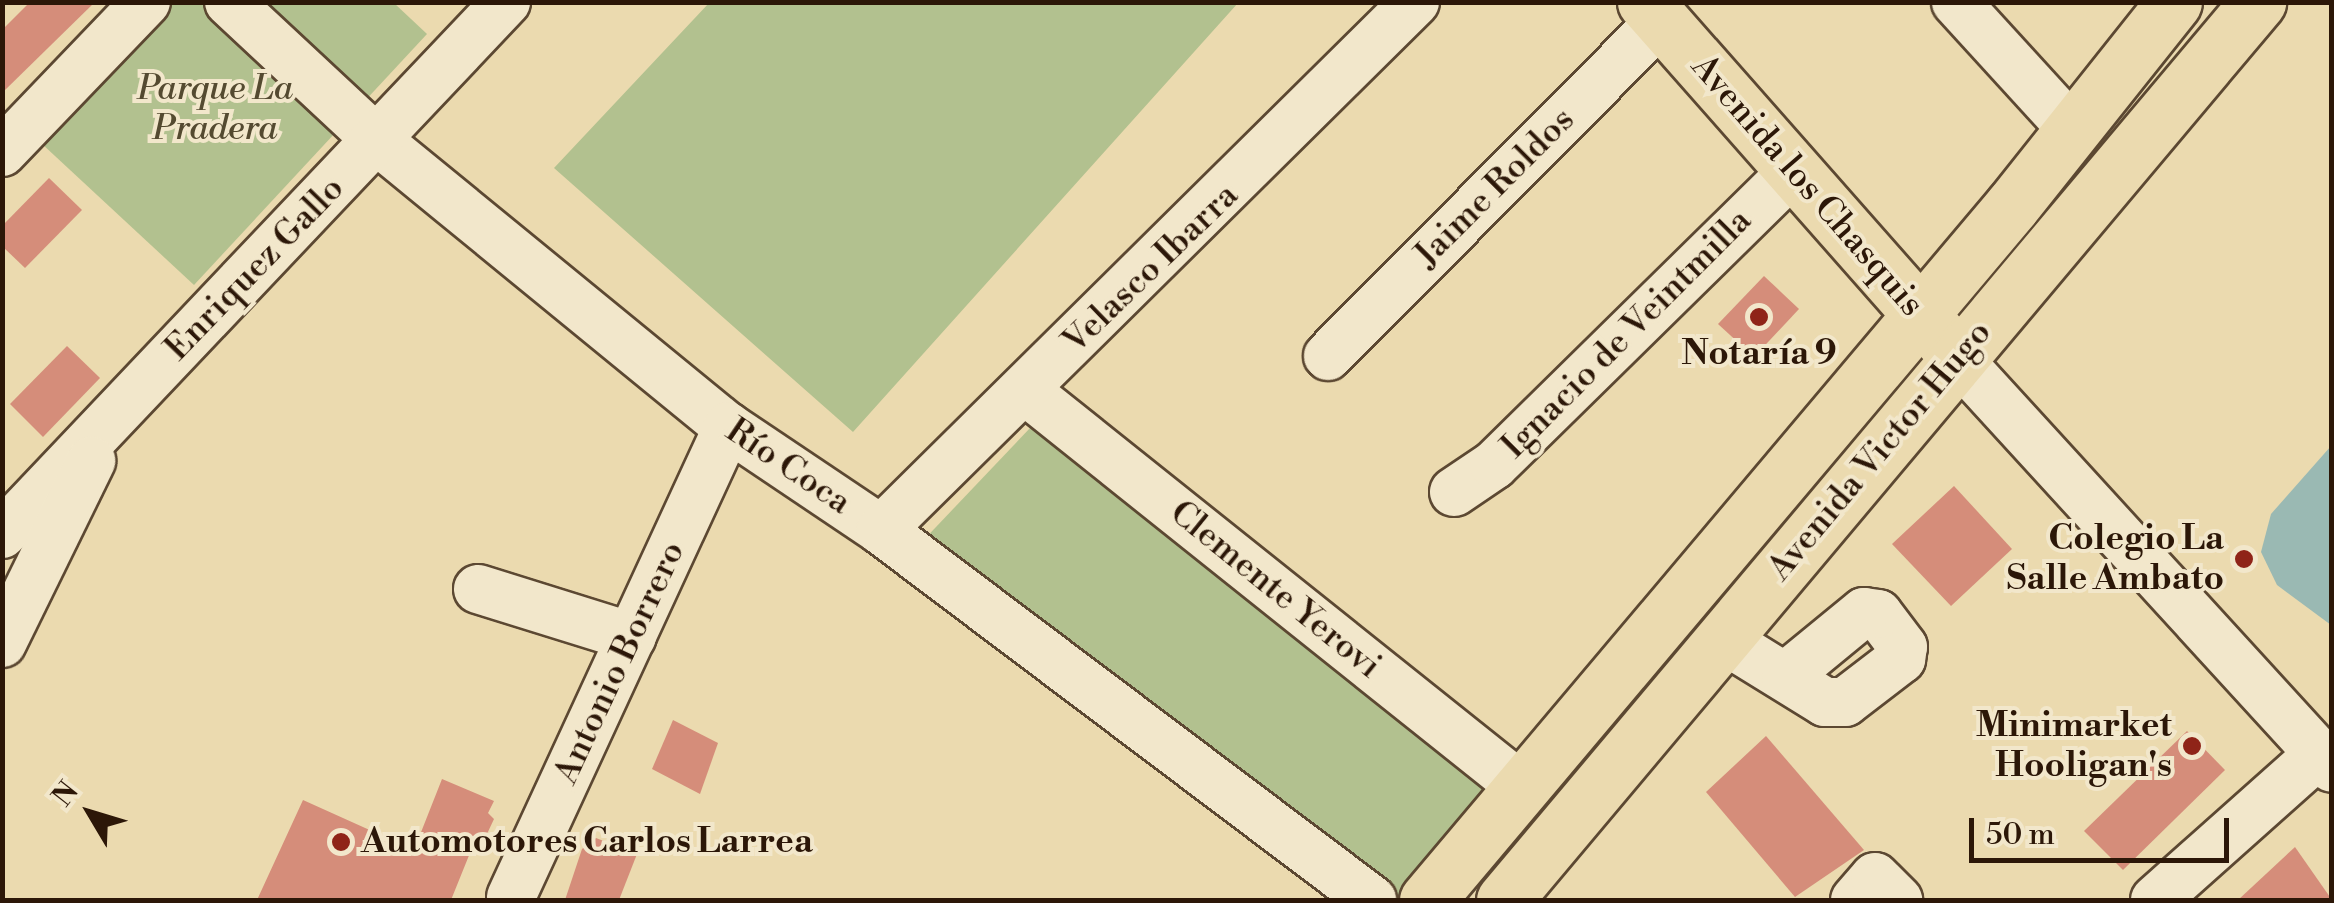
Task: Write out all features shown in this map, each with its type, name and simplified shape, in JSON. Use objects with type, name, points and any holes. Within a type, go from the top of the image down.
[{"type":"main road","name":"Avenida Victor Hugo","points":[[1428,900],[1920,314],[2174,2]]},
{"type":"main road","name":"Avenida Victor Hugo","points":[[1504,900],[2258,2]]},
{"type":"main road","name":"Avenida los Chasquis","points":[[1653,12],[1958,358]]},
{"type":"street","points":[[2,152],[146,2]]},
{"type":"street","name":"Río Coca","points":[[229,2],[378,141],[728,427],[881,530],[1372,900]]},
{"type":"street","name":"Enriquez Gallo","points":[[2,534],[506,2]]},
{"type":"street","name":"Velasco Ibarra","points":[[881,530],[1026,391],[1415,2]]},
{"type":"street","points":[[1956,2],[2072,129]]},
{"type":"street","name":"Jaime Roldos","points":[[1328,356],[1653,12]]},
{"type":"street","name":"Ignacio de Veintmilla","points":[[1454,492],[1494,465],[1794,170]]},
{"type":"street","name":"Avenida los Chasquis","points":[[1958,358],[2325,761]]},
{"type":"street","name":"Clemente Yerovi","points":[[1026,391],[1524,789]]},
{"type":"street","points":[[2,642],[110,420]]},
{"type":"street","name":"Antonio Borrero","points":[[511,897],[728,427]]},
{"type":"street","points":[[478,589],[632,637]]},
{"type":"street","points":[[1723,639],[1786,676]]},
{"type":"street","points":[[2155,900],[2325,761]]},
{"type":"street","points":[[1855,900],[1876,876],[1898,900]]},
{"type":"green space","points":[[709,2],[1238,3],[853,432],[554,168]]},
{"type":"green space","name":"Parque La Pradera","points":[[172,3],[394,3],[427,34],[194,285],[41,143]]},
{"type":"green space","points":[[1031,427],[1498,784],[1410,900],[1388,900],[917,547]]},
{"type":"water","points":[[2331,446],[2331,625],[2277,585],[2261,552],[2271,514]]},
{"type":"building","points":[[30,2],[95,2],[2,93],[2,30]]},
{"type":"building","points":[[49,178],[82,210],[25,268],[2,246],[2,226]]},
{"type":"building","name":"Notaría 9","points":[[1764,276],[1799,309],[1754,357],[1718,324]]},
{"type":"building","points":[[67,346],[100,378],[43,437],[10,404]]},
{"type":"building","points":[[1954,486],[2012,549],[1951,606],[1892,544]]},
{"type":"building","points":[[673,720],[718,743],[700,794],[652,769]]},
{"type":"building","points":[[2187,731],[2225,770],[2123,870],[2084,831]]},
{"type":"building","points":[[1766,736],[1864,850],[1795,897],[1706,792]]},
{"type":"building","name":"Automotores Carlos Larrea","points":[[442,779],[494,801],[488,813],[494,819],[479,851],[472,848],[451,900],[257,900],[303,800],[414,850]]},
{"type":"building","points":[[596,838],[637,854],[619,900],[565,900],[582,849]]},
{"type":"building","points":[[2295,847],[2332,900],[2238,900]]},
{"type":"place","name":"Notaría 9","points":[[1759,317]]},
{"type":"place","name":"Colegio La Salle Ambato","points":[[2244,559]]},
{"type":"place","name":"Minimarket Hooligan's","points":[[2192,746]]},
{"type":"place","name":"Automotores Carlos Larrea","points":[[341,842]]}]
